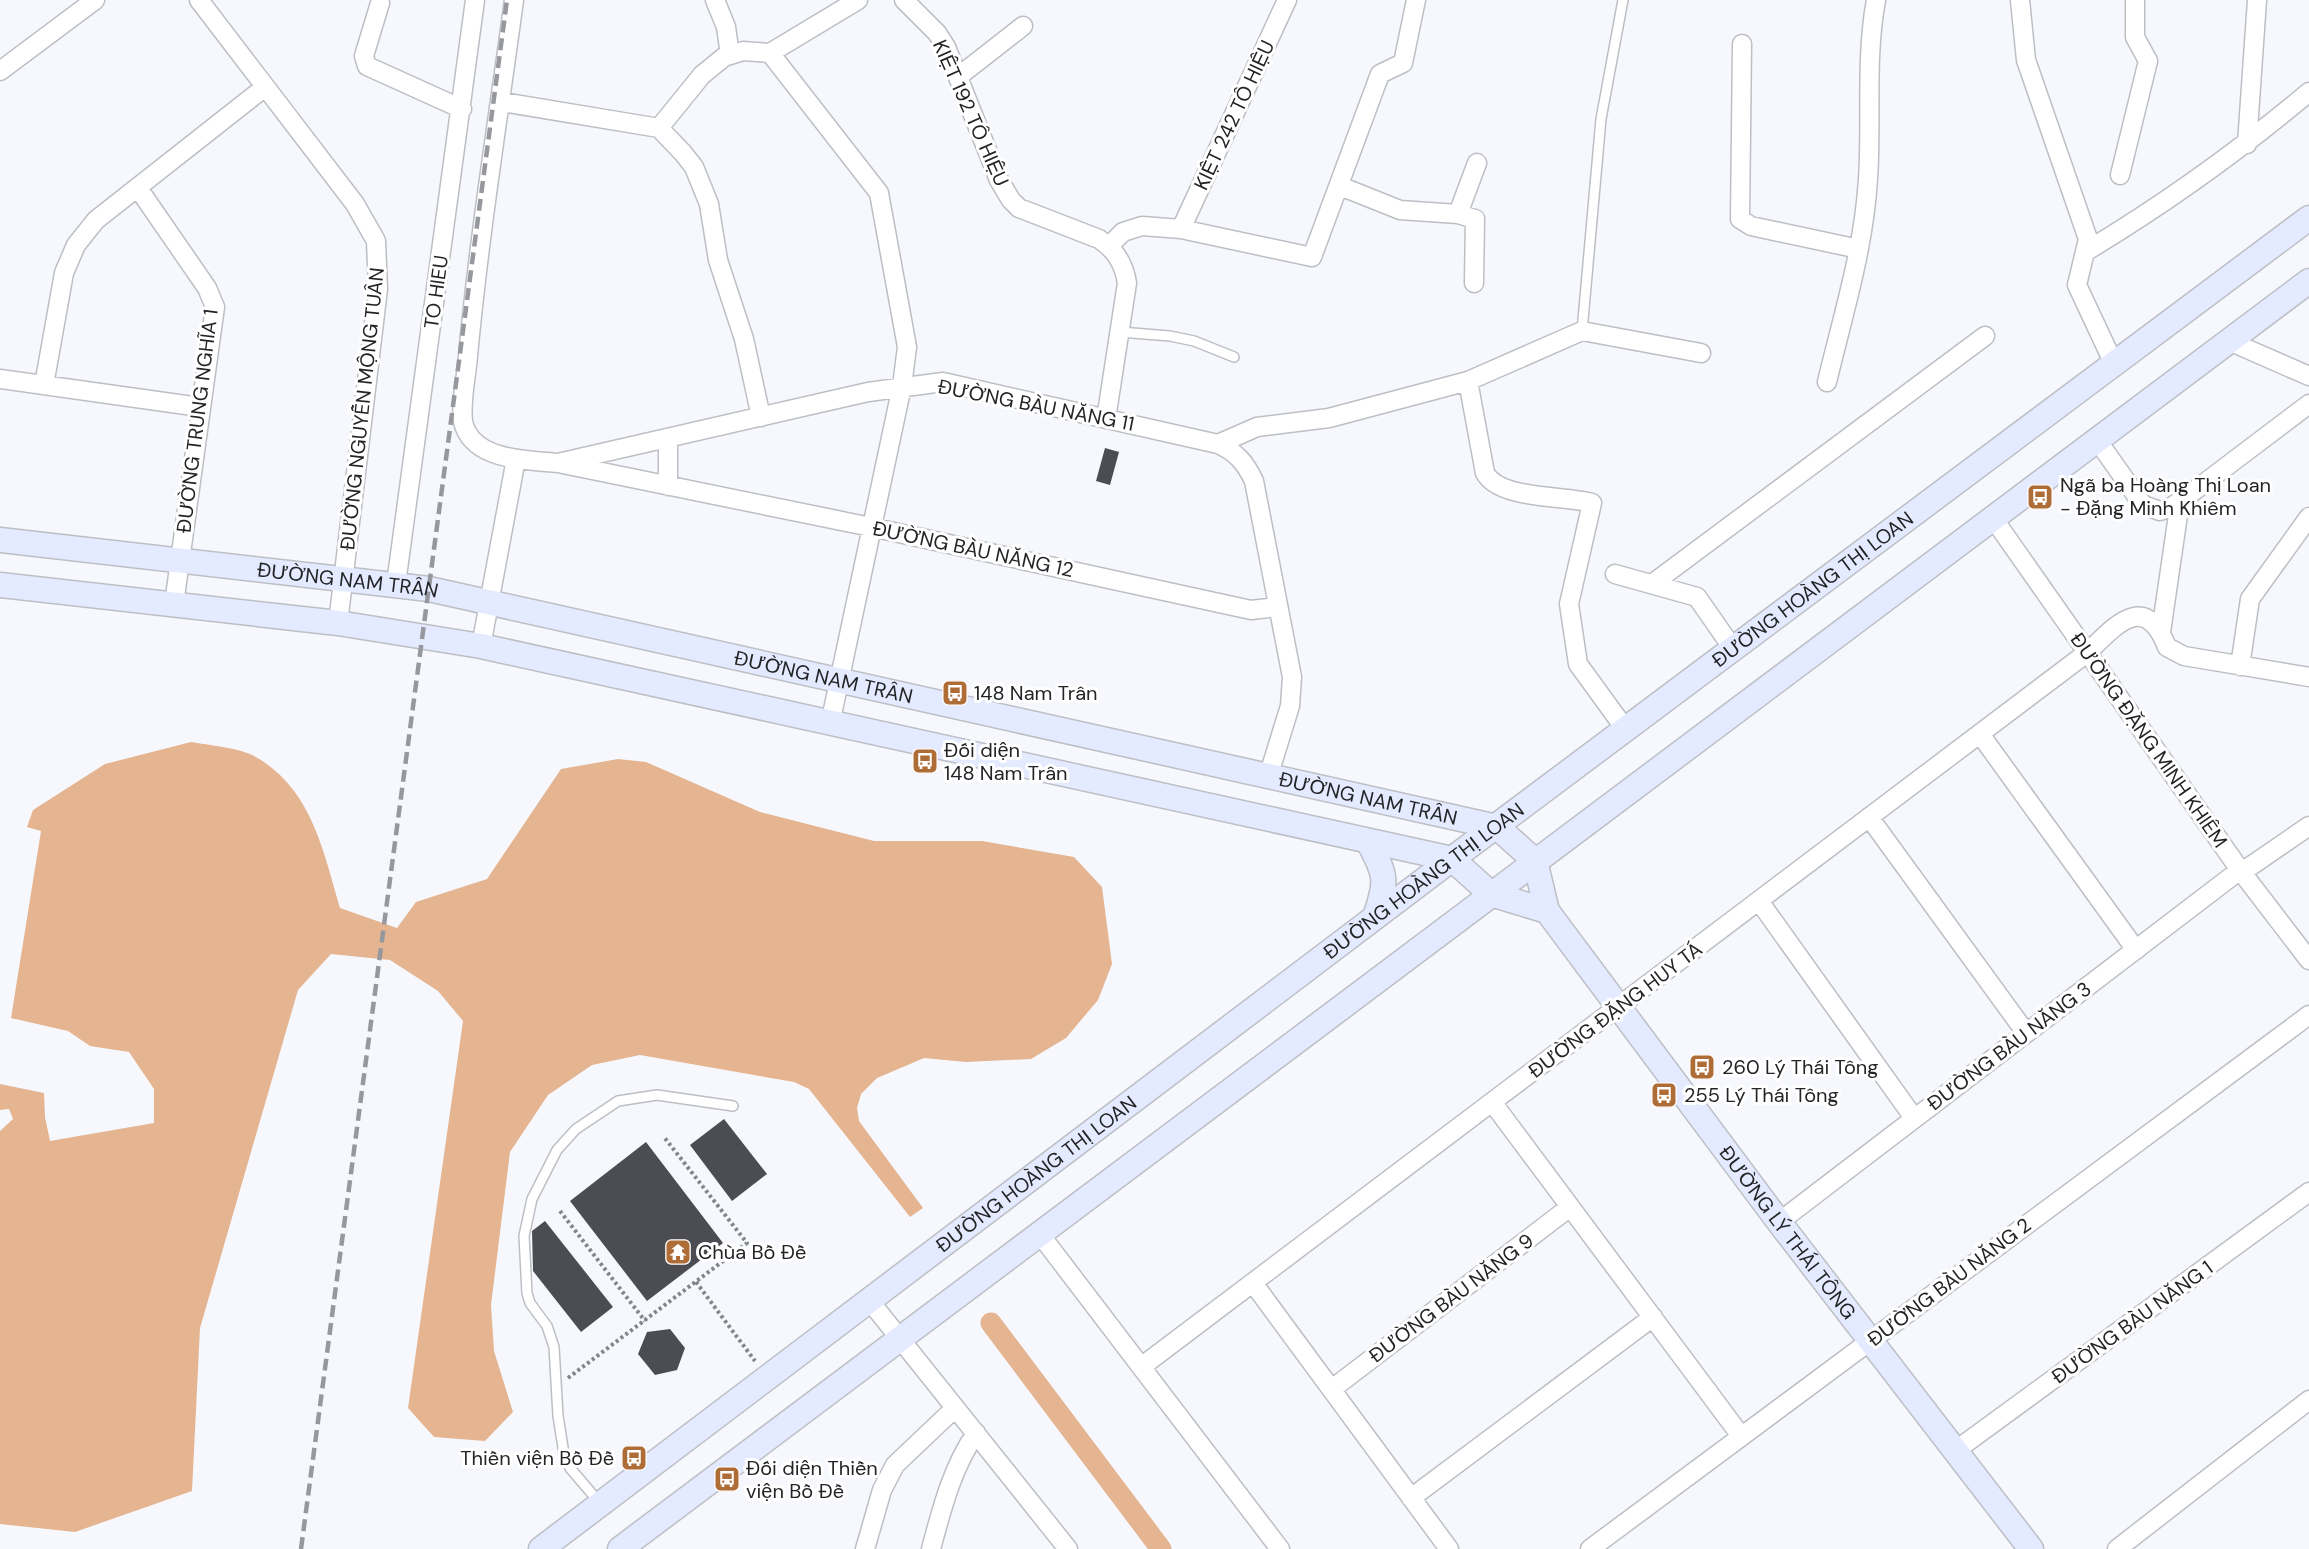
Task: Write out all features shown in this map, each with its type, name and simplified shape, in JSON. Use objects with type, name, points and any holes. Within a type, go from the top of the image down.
[{"type":"main road","name":"ĐƯỜNG HOÀNG THỊ LOAN","points":[[541,1549],[1452,859],[2309,219]]},
{"type":"main road","points":[[620,1549],[2309,281]]},
{"type":"main road","name":"ĐƯỜNG NAM TRÂN","points":[[0,540],[179,562],[396,584],[489,601],[1497,827],[1535,861]]},
{"type":"main road","name":"ĐƯỜNG NAM TRÂN","points":[[0,585],[338,623],[480,646],[1452,859],[1491,894],[1548,911]]},
{"type":"main road","points":[[1368,841],[1385,877],[1384,891],[1375,917]]},
{"type":"main road","points":[[1535,861],[1548,911]]},
{"type":"main road","name":"ĐƯỜNG LÝ THÁI TÔNG","points":[[1548,911],[1779,1222],[2031,1549]]},
{"type":"street","points":[[0,71],[95,0]]},
{"type":"street","name":"ĐƯỜNG NGUYỄN MỘNG TUÂN","points":[[199,0],[355,204],[376,242],[378,289],[338,623]]},
{"type":"street","name":"TO HIEU","points":[[396,584],[475,0]]},
{"type":"street","name":"ĐƯỜNG BÀU NĂNG 11","points":[[514,0],[471,327],[464,427],[474,442],[486,450],[516,459],[558,463],[902,386],[943,382],[1218,444],[1234,451],[1247,466],[1254,481],[1292,677],[1290,706],[1268,777]]},
{"type":"street","points":[[715,0],[726,27],[730,55]]},
{"type":"street","points":[[659,128],[702,75],[730,55],[743,51],[770,52],[858,0]]},
{"type":"street","name":"KIỆT 192 TÔ HIỆU","points":[[904,0],[937,33],[959,76],[999,180],[1011,200],[1030,213],[1100,239],[1109,246],[1125,269],[1127,283],[1106,419]]},
{"type":"street","name":"KIỆT 242 TÔ HIỆU","points":[[1181,229],[1287,0]]},
{"type":"street","points":[[1109,246],[1123,232],[1132,227],[1181,229],[1312,257],[1380,74],[1403,63],[1416,0]]},
{"type":"street","points":[[1827,382],[1859,249],[1869,179],[1871,39],[1876,0]]},
{"type":"street","points":[[2020,0],[2026,60],[2088,239],[2077,285],[2114,364]]},
{"type":"street","points":[[2120,175],[2148,61],[2135,37],[2135,0]]},
{"type":"street","points":[[2247,144],[2257,0]]},
{"type":"street","points":[[380,3],[364,56],[367,66],[462,108]]},
{"type":"street","points":[[959,76],[1023,26]]},
{"type":"street","points":[[1742,44],[1740,219],[1751,226],[1859,249]]},
{"type":"street","points":[[770,52],[879,193],[907,347],[902,386],[830,724]]},
{"type":"street","points":[[44,385],[64,273],[75,245],[96,220],[266,87]]},
{"type":"street","points":[[2085,252],[2126,228],[2247,144],[2309,92]]},
{"type":"street","points":[[502,102],[659,128],[694,167],[704,186],[716,252],[744,339],[761,417]]},
{"type":"street","points":[[1458,214],[1477,163]]},
{"type":"street","points":[[1340,186],[1400,210],[1458,214],[1475,219],[1474,283]]},
{"type":"street","name":"ĐƯỜNG TRUNG NGHĨA 1","points":[[138,188],[207,288],[215,307],[174,604]]},
{"type":"street","points":[[1218,444],[1257,427],[1329,418],[1468,381],[1582,331],[1701,353]]},
{"type":"street","points":[[1652,584],[1985,336]]},
{"type":"street","points":[[2229,340],[2309,376]]},
{"type":"street","points":[[0,379],[200,407]]},
{"type":"street","points":[[1468,381],[1485,473],[1489,480],[1499,487],[1522,494],[1573,498],[1592,503],[1569,604],[1578,664],[1626,730]]},
{"type":"street","points":[[2097,440],[2143,505],[2160,511],[2180,501],[2309,404]]},
{"type":"street","points":[[668,438],[668,486]]},
{"type":"street","points":[[480,646],[516,459]]},
{"type":"street","name":"ĐƯỜNG BÀU NĂNG 12","points":[[558,463],[871,527],[1251,610],[1278,607]]},
{"type":"street","points":[[2180,501],[2161,632],[2166,647],[2173,652],[2194,658],[2309,677]]},
{"type":"street","points":[[2240,666],[2250,599],[2309,517]]},
{"type":"street","name":"ĐƯỜNG ĐẶNG MINH KHIÊM","points":[[1993,518],[2241,871],[2309,960]]},
{"type":"street","points":[[1616,574],[1698,597],[1734,650]]},
{"type":"street","name":"ĐƯỜNG ĐẶNG HUY TÁ","points":[[1141,1367],[2088,652],[2123,619],[2132,617],[2148,620],[2161,632]]},
{"type":"street","points":[[1980,734],[2136,950]]},
{"type":"street","points":[[1869,817],[2026,1034]]},
{"type":"street","name":"ĐƯỜNG BÀU NĂNG 3","points":[[1779,1222],[2241,871],[2309,826]]},
{"type":"street","points":[[1759,901],[1914,1118]]},
{"type":"street","name":"ĐƯỜNG BÀU NĂNG 2","points":[[1590,1549],[2309,1015]]},
{"type":"street","points":[[1492,1102],[1741,1437]]},
{"type":"street","name":"ĐƯỜNG BÀU NĂNG 1","points":[[1955,1451],[2309,1192]]},
{"type":"street","name":"ĐƯỜNG BÀU NĂNG 9","points":[[1332,1389],[1570,1207]]},
{"type":"street","points":[[1039,1233],[1280,1549]]},
{"type":"street","points":[[1252,1283],[1449,1549]]},
{"type":"street","points":[[869,1300],[1068,1549]]},
{"type":"street","points":[[1411,1498],[1653,1317]]},
{"type":"street","points":[[2117,1549],[2309,1400]]},
{"type":"street","points":[[864,1549],[882,1490],[895,1465],[956,1408]]},
{"type":"street","points":[[931,1549],[952,1476],[961,1455],[976,1433]]},
{"type":"lane","points":[[1582,331],[1601,119],[1623,0]]},
{"type":"lane","points":[[1120,332],[1170,336],[1194,341],[1234,357]]},
{"type":"lane","points":[[600,1504],[570,1468],[564,1454],[558,1416],[556,1361],[551,1336],[544,1320],[530,1303],[527,1293],[523,1251],[532,1199],[551,1158],[576,1129],[608,1106],[624,1098],[676,1096],[733,1106]]},
{"type":"path","points":[[557,1387],[747,1243],[664,1137]]},
{"type":"path","points":[[560,1211],[645,1321]]},
{"type":"path","points":[[696,1282],[767,1377]]},
{"type":"shaded area","points":[[191,742],[248,753],[273,769],[302,802],[312,822],[340,908],[397,928],[416,902],[487,879],[561,769],[618,759],[646,762],[760,812],[874,841],[982,841],[1074,857],[1102,887],[1112,964],[1098,1000],[1066,1038],[1031,1059],[966,1062],[924,1058],[877,1078],[861,1094],[857,1108],[859,1121],[923,1208],[910,1217],[809,1089],[794,1082],[640,1055],[592,1065],[548,1095],[510,1152],[491,1305],[494,1351],[513,1412],[485,1441],[434,1437],[408,1408],[463,1021],[438,991],[390,960],[331,954],[298,990],[200,1328],[192,1491],[75,1532],[0,1524],[0,1131],[13,1119],[9,1109],[0,1110],[0,1084],[44,1093],[45,1117],[50,1141],[154,1123],[154,1089],[129,1052],[90,1046],[68,1031],[11,1018],[41,831],[27,827],[33,810],[105,764]]},
{"type":"building","points":[[1105,448],[1119,452],[1110,485],[1096,481]]},
{"type":"building","points":[[724,1119],[767,1174],[732,1201],[690,1145]]},
{"type":"building","points":[[646,1142],[723,1243],[647,1301],[570,1201]]},
{"type":"building","points":[[545,1221],[613,1307],[581,1332],[533,1271],[532,1231]]},
{"type":"building","points":[[670,1329],[685,1348],[677,1370],[655,1375],[638,1354],[647,1332]]},
{"type":"waterway","points":[[991,1323],[1161,1549]]},
{"type":"railway","points":[[301,1549],[507,0]]},
{"type":"place","name":"Ngã ba Hoàng Thị Loan - Đặng Minh Khiêm","points":[[2040,497]]},
{"type":"place","name":"148 Nam Trân","points":[[955,693]]},
{"type":"place","name":"Đối diện 148 Nam Trân","points":[[925,761]]},
{"type":"place","name":"260 Lý Thái Tông","points":[[1702,1067]]},
{"type":"place","name":"255 Lý Thái Tông","points":[[1664,1095]]},
{"type":"place","name":"Chùa Bồ Đề","points":[[678,1252]]},
{"type":"place","name":"Thiền viện Bồ Đề","points":[[634,1458]]},
{"type":"place","name":"Đối diện Thiền viện Bồ Đề","points":[[727,1479]]}]
